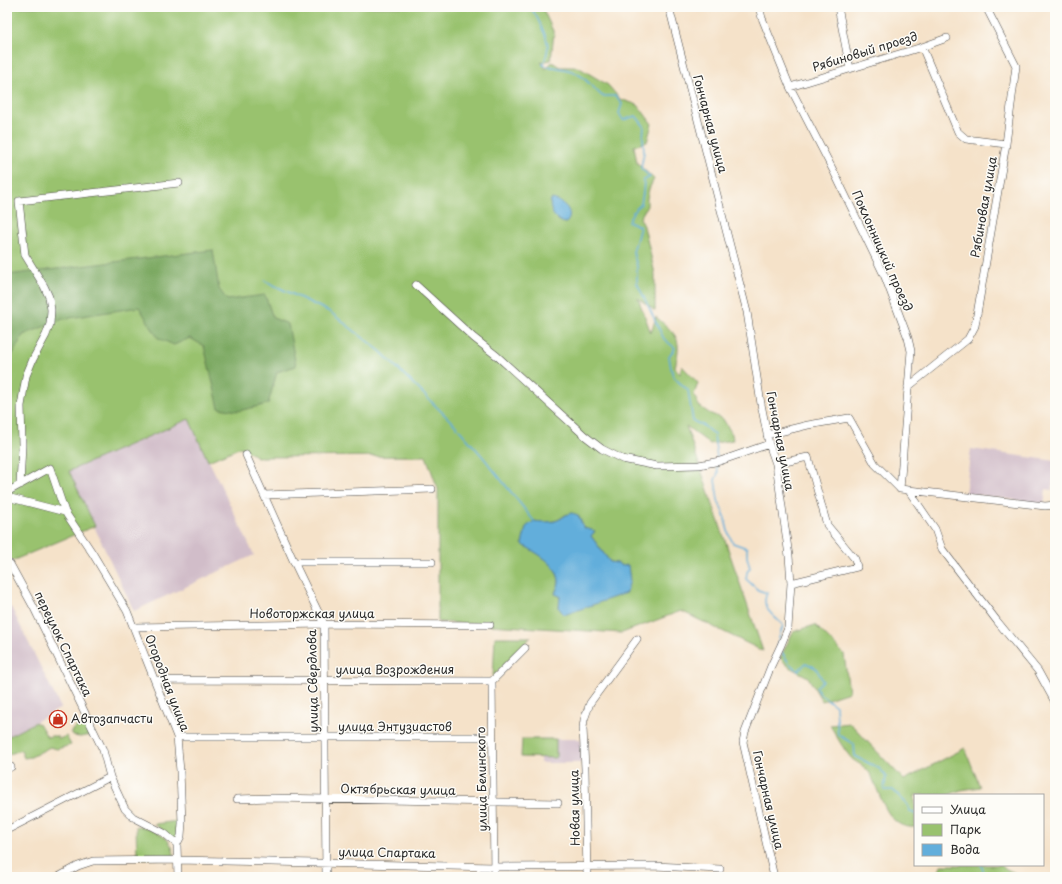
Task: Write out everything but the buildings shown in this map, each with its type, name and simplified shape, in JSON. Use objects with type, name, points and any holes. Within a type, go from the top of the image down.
[{"type":"street","name":"Гончарная улица","points":[[669,7],[747,312],[761,404],[769,444],[776,464],[789,556],[791,583],[789,621],[786,636],[748,725],[743,742],[774,877]]},
{"type":"street","name":"Поклонницкий проезд","points":[[759,7],[789,84],[885,277],[908,338],[911,352],[900,489]]},
{"type":"street","points":[[838,7],[850,69]]},
{"type":"street","name":"Рябиновая улица","points":[[908,387],[968,339],[975,326],[1006,144],[1016,66],[986,7]]},
{"type":"street","name":"Рябиновый проезд","points":[[789,84],[850,69],[947,38]]},
{"type":"street","points":[[922,47],[958,132],[966,139],[1006,144]]},
{"type":"street","points":[[7,492],[20,485],[22,445],[21,406],[26,376],[46,335],[50,324],[51,310],[49,298],[44,286],[25,254],[19,201],[178,184]]},
{"type":"street","points":[[416,285],[585,436],[602,449],[622,460],[657,466],[699,465],[717,461],[769,444]]},
{"type":"street","points":[[768,435],[808,425],[848,418],[875,464],[900,489],[1045,506],[1055,505]]},
{"type":"street","name":"улица Свердлова","points":[[246,455],[294,562],[324,624],[326,877]]},
{"type":"street","points":[[776,464],[808,457],[827,525],[855,558],[857,567],[791,583]]},
{"type":"street","name":"Огородная улица","points":[[20,485],[50,468],[65,512],[93,554],[127,611],[134,627],[177,737],[182,823],[181,836],[177,844],[178,877]]},
{"type":"street","points":[[264,495],[432,489]]},
{"type":"street","points":[[909,491],[935,529],[942,549],[997,621],[1038,671],[1055,702]]},
{"type":"street","points":[[7,497],[65,512]]},
{"type":"street","points":[[294,562],[432,562]]},
{"type":"street","name":"переулок Спартака","points":[[10,564],[34,608],[103,750],[110,777],[125,809],[133,817],[164,833],[177,844]]},
{"type":"street","name":"Новоторжская улица","points":[[134,627],[324,624],[490,625]]},
{"type":"street","name":"Новая улица","points":[[587,877],[584,720],[588,707],[637,639]]},
{"type":"street","points":[[492,681],[525,648]]},
{"type":"street","name":"улица Возрождения","points":[[155,680],[492,681]]},
{"type":"street","name":"улица Белинского","points":[[492,681],[494,877]]},
{"type":"street","name":"улица Энтузиастов","points":[[177,737],[492,737]]},
{"type":"street","points":[[7,830],[110,777]]},
{"type":"street","name":"Октябрьская улица","points":[[237,799],[271,798],[558,803]]},
{"type":"street","name":"улица Спартака","points":[[58,877],[78,866],[93,861],[178,860],[494,867],[654,866],[720,869]]},
{"type":"shaded area","points":[[189,419],[254,555],[134,611],[68,471]]},
{"type":"shaded area","points":[[971,449],[1055,461],[1052,490],[1046,489],[1044,504],[965,493]]},
{"type":"shaded area","points":[[11,607],[61,708],[7,737],[7,609]]},
{"type":"shaded area","points":[[556,739],[581,739],[581,763],[540,763],[540,758],[556,758]]},
{"type":"green space","points":[[7,7],[542,7],[554,33],[551,60],[541,62],[546,69],[552,62],[560,67],[578,67],[608,85],[620,99],[638,105],[652,124],[647,142],[634,146],[637,163],[654,179],[649,189],[647,206],[640,218],[644,226],[655,274],[655,311],[638,298],[651,333],[656,317],[674,334],[678,343],[675,367],[680,374],[682,366],[698,383],[694,395],[699,406],[709,413],[723,419],[732,434],[733,440],[710,444],[686,426],[763,651],[681,611],[622,633],[438,622],[438,489],[426,456],[257,457],[241,447],[208,461],[189,419],[69,471],[95,526],[7,563]],"holes":[[[565,515],[578,515],[584,528],[595,531],[591,536],[610,562],[617,563],[622,566],[559,608],[560,596],[555,593],[559,581],[554,568],[545,559],[522,544],[534,521],[551,522],[558,520]]]},
{"type":"green space","points":[[213,250],[219,289],[227,300],[265,295],[273,318],[288,324],[296,366],[277,372],[268,404],[238,411],[219,408],[204,346],[190,338],[174,345],[158,338],[139,307],[63,319],[23,335],[7,365],[7,275]]},
{"type":"green space","points":[[815,625],[844,654],[849,692],[822,701],[808,677],[789,667],[780,658],[793,632]]},
{"type":"green space","points":[[495,637],[531,637],[493,677]]},
{"type":"green space","points":[[36,722],[37,724],[39,723],[47,737],[57,736],[59,739],[66,736],[71,745],[57,749],[50,747],[31,757],[24,758],[21,750],[7,755],[7,737]]},
{"type":"green space","points":[[850,723],[904,780],[965,748],[980,787],[961,790],[951,794],[914,794],[914,827],[905,826],[890,816],[869,772],[852,759],[840,743],[830,725]]},
{"type":"green space","points":[[82,724],[89,726],[93,735],[80,737],[73,736],[71,732],[73,729]]},
{"type":"green space","points":[[522,739],[556,739],[556,758],[521,757]]},
{"type":"green space","points":[[178,821],[180,836],[175,840],[154,824]]},
{"type":"green space","points":[[136,826],[149,829],[166,839],[173,849],[174,856],[172,859],[137,858]]},
{"type":"green space","points":[[941,866],[1002,866],[1024,877],[937,877]]},
{"type":"water","points":[[551,199],[564,204],[569,211],[569,219],[566,223],[556,218],[553,214],[550,203]]},
{"type":"water","points":[[572,513],[578,515],[584,528],[595,531],[591,536],[610,562],[617,563],[622,566],[628,565],[630,581],[626,593],[564,615],[559,608],[560,596],[555,594],[559,581],[554,568],[545,559],[522,544],[526,527],[534,521],[554,521]]},
{"type":"waterway","points":[[530,7],[538,18],[548,45],[547,54],[543,65],[572,71],[580,75],[602,96],[616,96],[622,104],[619,113],[623,120],[636,116],[644,126],[644,152],[641,168],[650,177],[644,180],[641,204],[633,212],[628,222],[640,227],[633,252],[637,266],[637,283],[664,339],[675,348],[669,356],[673,376],[688,390],[693,421],[704,426],[714,435],[717,458]]},
{"type":"waterway","points":[[265,281],[330,312],[380,351],[456,426],[534,521]]},
{"type":"waterway","points":[[717,464],[718,473],[715,480],[718,500],[724,515],[729,535],[733,543],[747,548],[747,557],[750,568],[747,572],[746,579],[758,590],[767,593],[765,598],[766,607],[783,625],[777,645],[778,647]]},
{"type":"waterway","points":[[781,651],[789,663],[798,671],[806,663],[816,668],[823,681],[816,687],[820,694],[836,706],[838,735],[854,744],[855,756],[880,769],[886,776],[884,790],[893,790],[907,804],[910,811],[914,813]]},
{"type":"waterway","points":[[981,866],[984,873],[990,877]]},
{"type":"place","name":"Автозапчасти","points":[[58,719]]}]
